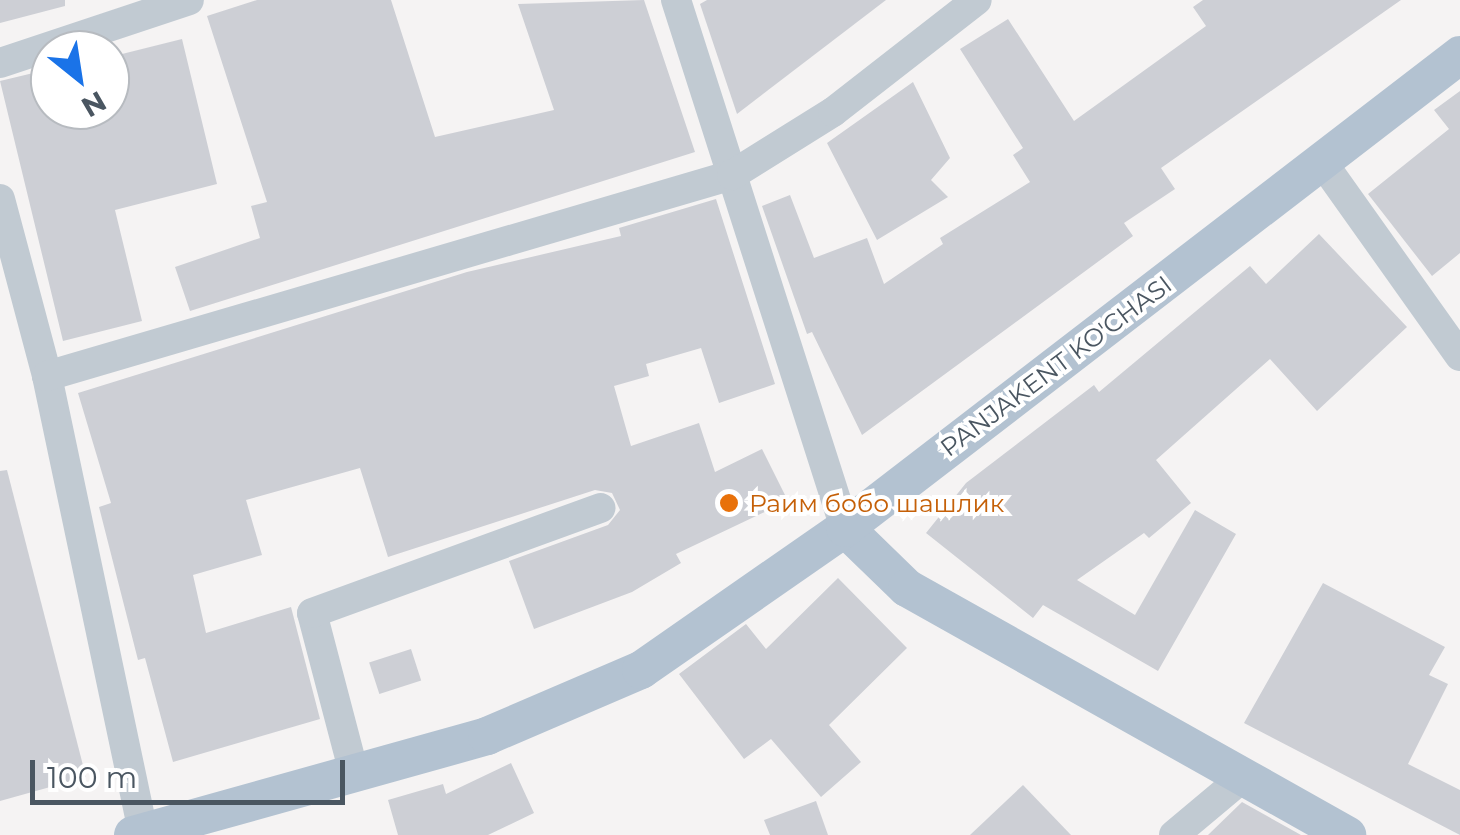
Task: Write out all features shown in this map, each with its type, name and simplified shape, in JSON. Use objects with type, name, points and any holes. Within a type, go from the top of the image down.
[{"type":"main road","name":"PANJAKENT KO'CHASI","points":[[140,834],[487,736],[625,678],[687,642],[845,528],[1460,55]]},
{"type":"main road","points":[[845,528],[907,588],[1347,835]]},
{"type":"street","points":[[0,63],[189,0]]},
{"type":"street","points":[[676,0],[845,528]]},
{"type":"street","points":[[47,376],[732,175],[833,112],[977,0]]},
{"type":"street","points":[[1322,162],[1460,356]]},
{"type":"street","points":[[0,199],[47,376],[140,834]]},
{"type":"street","points":[[354,773],[312,613],[601,508]]},
{"type":"street","points":[[1174,835],[1243,776]]},
{"type":"building","points":[[0,0],[65,0],[65,6],[0,23]]},
{"type":"building","points":[[257,0],[391,0],[435,137],[554,110],[518,4],[644,0],[695,152],[190,311],[175,267],[260,238],[251,206],[267,202],[207,16]]},
{"type":"building","points":[[707,0],[886,0],[737,114],[700,4]]},
{"type":"building","points":[[1203,0],[1401,0],[1161,168],[1175,189],[1124,223],[1133,236],[862,435],[812,332],[807,334],[762,206],[790,195],[814,258],[867,238],[884,284],[943,244],[940,238],[1030,182],[1013,155],[1023,148],[960,49],[1008,19],[1074,121],[1206,26],[1193,7]]},
{"type":"building","points":[[182,39],[217,184],[115,210],[142,321],[63,341],[0,81],[30,74],[30,130],[130,130],[130,52]]},
{"type":"building","points":[[913,82],[950,158],[931,180],[948,197],[877,240],[827,143]]},
{"type":"building","points":[[1460,91],[1460,253],[1432,276],[1368,194],[1449,129],[1434,110]]},
{"type":"building","points":[[716,199],[775,384],[719,403],[701,348],[646,364],[649,376],[614,386],[631,446],[699,423],[715,472],[762,449],[788,501],[676,554],[681,563],[632,592],[534,629],[509,561],[608,525],[620,510],[612,493],[595,490],[388,557],[360,468],[246,500],[262,555],[193,575],[206,633],[291,607],[320,719],[173,762],[145,658],[138,660],[99,507],[111,503],[78,393],[467,272],[621,236],[619,228]]},
{"type":"building","points":[[1319,234],[1407,327],[1317,411],[1270,359],[1156,460],[1191,503],[1149,538],[1144,533],[1077,580],[1135,615],[1195,510],[1236,534],[1158,671],[1043,605],[1033,618],[926,533],[966,483],[1094,385],[1099,392],[1250,266],[1266,284]]},
{"type":"building","points":[[7,470],[86,777],[0,801],[0,471]]},
{"type":"building","points":[[838,578],[907,648],[829,725],[861,762],[821,797],[771,739],[744,759],[679,674],[746,624],[766,649]]},
{"type":"building","points":[[1323,583],[1445,647],[1429,675],[1448,684],[1408,764],[1460,790],[1460,835],[1244,723]]},
{"type":"building","points":[[411,649],[421,680],[379,694],[369,663]]},
{"type":"building","points":[[511,763],[534,813],[488,835],[398,835],[388,800],[443,784],[446,794]]},
{"type":"building","points":[[1023,785],[1071,835],[970,835]]},
{"type":"building","points":[[816,801],[828,835],[770,835],[764,820]]},
{"type":"building","points":[[1242,802],[1301,835],[1208,835]]},
{"type":"place","name":"Раим бобо шашлик","points":[[729,503]]}]
